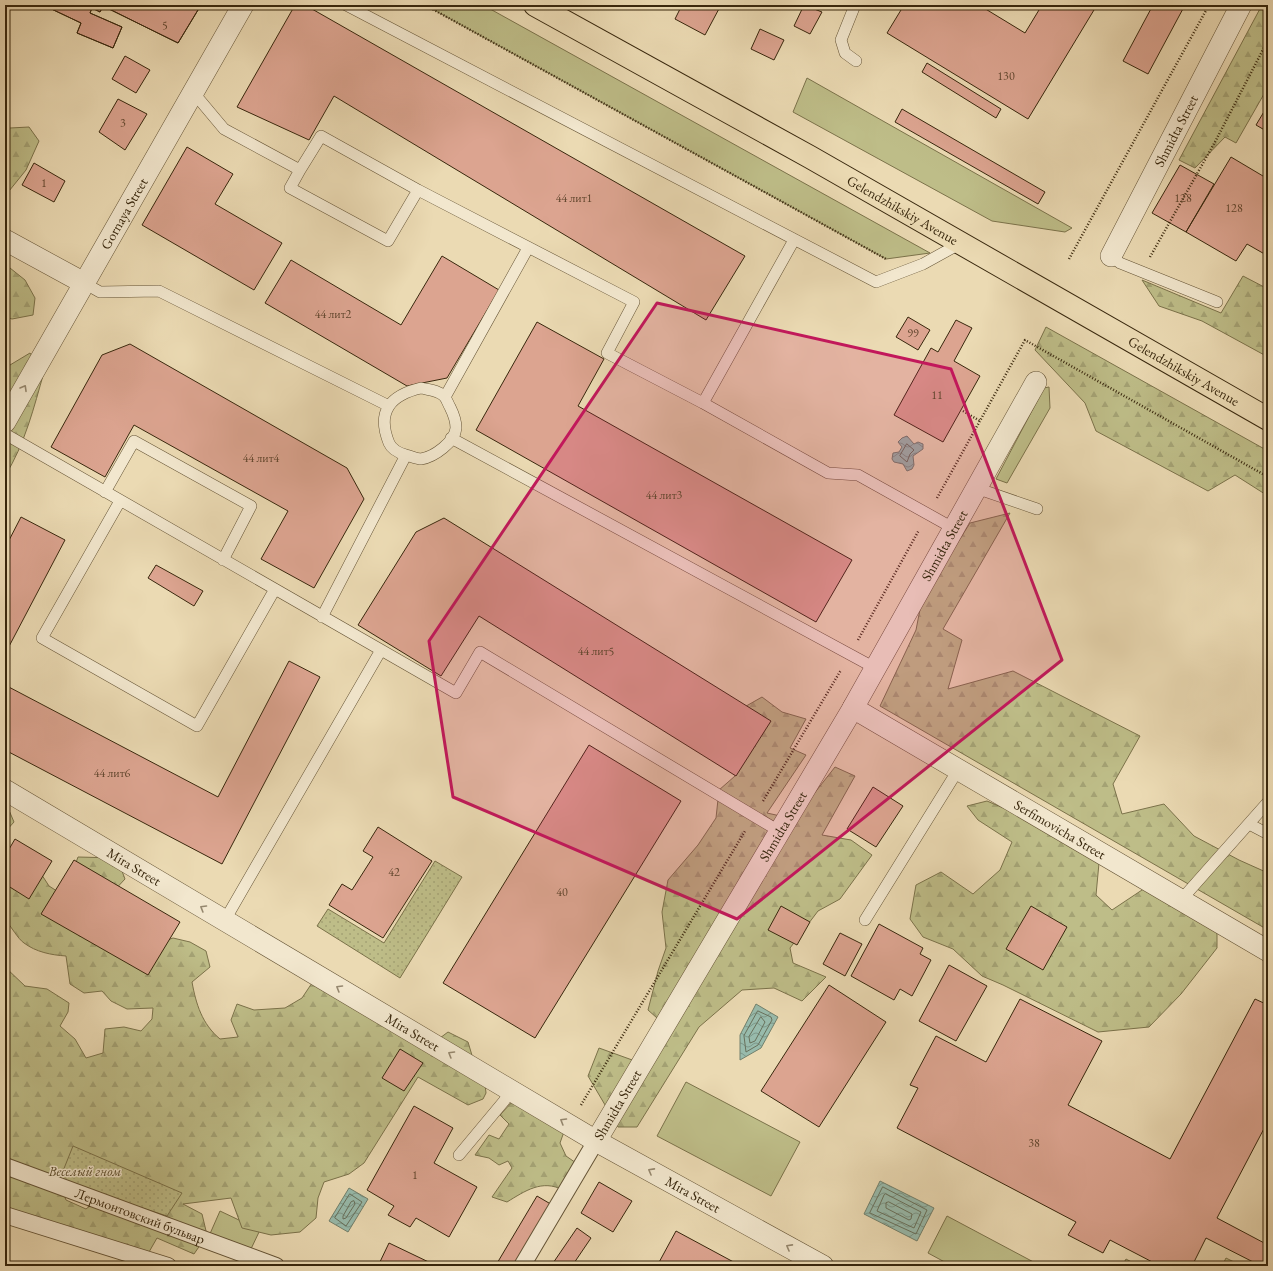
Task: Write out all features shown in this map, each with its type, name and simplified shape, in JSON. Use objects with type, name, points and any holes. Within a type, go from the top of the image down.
[{"type":"main road","name":"Gelendzhikskiy Avenue","points":[[535,5],[810,157],[1268,419]]},
{"type":"street","name":"Gornaya Street","points":[[5,422],[243,5]]},
{"type":"street","name":"Shmidta Street","points":[[1111,256],[1241,5]]},
{"type":"street","points":[[5,240],[84,283]]},
{"type":"street","name":"Shmidta Street","points":[[522,1266],[853,708],[1036,382]]},
{"type":"street","name":"Serfimovicha Street","points":[[853,708],[1268,951]]},
{"type":"street","name":"Mira Street","points":[[5,790],[596,1141],[823,1266]]},
{"type":"street","name":"Лермонтовский бульвар","points":[[5,1166],[276,1266]]},
{"type":"street","points":[[5,1215],[168,1266]]},
{"type":"lane","points":[[346,5],[876,282],[923,264],[961,243]]},
{"type":"lane","points":[[855,5],[841,40],[845,53],[856,60]]},
{"type":"lane","points":[[193,92],[224,129],[300,170]]},
{"type":"lane","points":[[418,190],[388,241],[290,188],[321,136],[418,190],[634,302],[607,353],[703,403],[828,473],[858,475],[953,528]]},
{"type":"lane","points":[[703,403],[794,240]]},
{"type":"lane","points":[[445,397],[528,248]]},
{"type":"lane","points":[[1111,256],[1120,263],[1217,302]]},
{"type":"lane","points":[[84,283],[100,292],[158,291],[390,406]]},
{"type":"lane","points":[[421,388],[436,391],[445,397],[452,412],[456,428],[451,438],[437,452],[420,459],[406,455],[391,447],[385,433],[385,421],[394,399],[404,392],[421,388]]},
{"type":"lane","points":[[5,434],[456,693],[480,652],[780,831]]},
{"type":"lane","points":[[451,438],[875,668]]},
{"type":"lane","points":[[105,492],[134,441],[251,506],[223,560]]},
{"type":"lane","points":[[322,617],[406,455]]},
{"type":"lane","points":[[976,488],[1036,509]]},
{"type":"lane","points":[[120,500],[42,638],[197,726],[275,589]]},
{"type":"lane","points":[[225,920],[381,650]]},
{"type":"lane","points":[[865,920],[958,770]]},
{"type":"lane","points":[[1181,900],[1268,802]]},
{"type":"lane","points":[[1249,824],[1268,834]]},
{"type":"lane","points":[[459,1155],[504,1101],[511,1090]]},
{"type":"path","points":[[425,5],[886,259]]},
{"type":"path","points":[[1069,258],[1209,5]]},
{"type":"path","points":[[1147,263],[1215,142],[1268,40]]},
{"type":"path","points":[[569,1124],[850,654],[1025,340],[1268,477]]},
{"type":"path","points":[[963,411],[980,421]]},
{"type":"highlighted area","points":[[657,303],[951,369],[1062,660],[737,919],[453,797],[429,641]]},
{"type":"green space","points":[[425,5],[483,5],[930,253],[886,259]]},
{"type":"green space","points":[[1262,5],[1268,5],[1268,87],[1236,143],[1225,137],[1195,168],[1179,160]]},
{"type":"green space","points":[[807,78],[1072,228],[1065,232],[992,221],[793,112]]},
{"type":"green space","points":[[29,127],[39,141],[26,170],[5,196],[5,133],[10,128]]},
{"type":"green space","points":[[5,264],[25,280],[35,298],[33,315],[12,319],[5,317]]},
{"type":"green space","points":[[1243,276],[1268,289],[1268,357],[1202,321],[1159,306],[1142,280],[1221,313]]},
{"type":"green space","points":[[1046,327],[1268,451],[1268,496],[1235,475],[1208,491],[1096,431],[1085,403],[1035,350]]},
{"type":"green space","points":[[30,353],[44,372],[33,412],[18,451],[5,476],[5,368]]},
{"type":"green space","points":[[1049,387],[1050,408],[1007,483],[996,479],[1044,388]]},
{"type":"green space","points":[[1010,513],[943,629],[962,640],[948,689],[1013,671],[1140,736],[1113,784],[1122,814],[1164,804],[1194,836],[1239,860],[1268,873],[1268,930],[880,706],[916,630],[922,599],[970,523]]},
{"type":"green space","points":[[762,697],[782,712],[806,719],[790,748],[806,755],[767,813],[794,819],[835,767],[855,776],[822,835],[851,840],[872,855],[840,899],[818,911],[790,948],[793,963],[826,977],[802,1001],[774,988],[742,990],[699,1027],[637,1127],[618,1127],[588,1076],[599,1048],[635,1061],[657,1018],[648,1010],[658,971],[666,948],[662,912],[668,880],[698,845],[716,818],[719,790],[735,776],[734,757],[741,709]]},
{"type":"green space","points":[[5,801],[14,822],[5,832]]},
{"type":"green space","points":[[987,801],[1036,822],[1068,846],[1099,863],[1096,895],[1112,910],[1145,888],[1217,928],[1217,948],[1181,994],[1149,1027],[1098,1032],[982,976],[953,949],[923,937],[910,919],[916,885],[941,872],[973,894],[1000,870],[1012,842],[978,820],[967,806]]},
{"type":"green space","points":[[5,857],[38,869],[49,886],[71,900],[68,884],[78,857],[117,858],[125,879],[111,894],[109,927],[121,942],[146,948],[173,938],[190,942],[206,951],[210,967],[192,982],[198,1006],[204,1020],[220,1039],[238,1037],[231,1020],[237,1004],[254,1010],[285,1008],[302,998],[316,977],[390,1022],[411,1038],[432,1044],[448,1032],[468,1042],[474,1062],[467,1070],[485,1084],[486,1093],[483,1099],[468,1105],[418,1077],[364,1163],[349,1174],[324,1182],[318,1198],[316,1218],[300,1232],[271,1235],[242,1228],[231,1198],[183,1204],[202,1214],[207,1235],[194,1254],[157,1238],[141,1266],[123,1266],[128,1244],[110,1247],[53,1236],[18,1222],[5,1225],[5,967],[25,986],[47,989],[69,1003],[68,1012],[60,1026],[75,1039],[86,1058],[103,1053],[105,1029],[124,1027],[141,1031],[152,1019],[153,1008],[127,1009],[111,1001],[102,991],[84,993],[70,984],[66,956],[55,955],[34,949],[19,938],[5,920]],"holes":[[[73,1174],[119,1187],[124,1208],[109,1213],[100,1198],[86,1209],[66,1200],[62,1190]]]},
{"type":"green space","points":[[435,861],[462,877],[400,978],[317,926],[328,909],[384,943]]},
{"type":"green space","points":[[686,1082],[800,1142],[771,1196],[657,1136]]},
{"type":"green space","points":[[513,1101],[566,1126],[560,1143],[566,1156],[579,1165],[563,1190],[555,1187],[541,1186],[527,1190],[507,1202],[492,1197],[512,1168],[508,1161],[499,1165],[489,1158],[475,1155],[489,1135],[499,1139],[509,1124],[500,1115]]},
{"type":"green space","name":"Веселый гном","points":[[73,1146],[182,1193],[167,1216],[59,1181]]},
{"type":"green space","points":[[220,1211],[260,1230],[250,1251],[209,1236]]},
{"type":"green space","points":[[947,1216],[1041,1266],[952,1266],[928,1253]]},
{"type":"green space","points":[[1226,1258],[1242,1266],[1222,1266]]},
{"type":"green space","points":[[1126,1259],[1139,1266],[1122,1266]]},
{"type":"water","points":[[907,436],[914,444],[918,442],[923,444],[923,449],[913,456],[914,465],[912,469],[907,471],[903,464],[894,462],[892,459],[893,453],[899,452],[902,447],[898,442]]},
{"type":"water","points":[[756,1004],[778,1017],[761,1048],[740,1060],[740,1035]]},
{"type":"water","points":[[880,1181],[934,1208],[917,1241],[864,1214]]},
{"type":"water","points":[[349,1188],[368,1199],[348,1232],[329,1221]]},
{"type":"building","points":[[43,5],[201,5],[178,43],[103,6],[100,12],[92,8],[90,13],[122,27],[113,48],[77,33],[81,23]]},
{"type":"building","points":[[43,5],[201,5],[178,43],[103,6],[100,12],[92,8],[90,13],[122,27],[113,48],[77,33],[81,23]]},
{"type":"building","points":[[295,5],[305,5],[745,256],[706,320],[334,96],[309,140],[237,107]]},
{"type":"building","points":[[682,5],[721,5],[705,35],[675,19]]},
{"type":"building","points":[[804,5],[822,12],[810,34],[794,26]]},
{"type":"building","points":[[904,5],[979,5],[1025,33],[1042,5],[1097,5],[1028,119],[887,33]]},
{"type":"building","points":[[1153,5],[1185,5],[1148,74],[1123,61]]},
{"type":"building","points":[[760,29],[784,40],[774,60],[751,49]]},
{"type":"building","points":[[125,56],[150,70],[136,93],[112,79]]},
{"type":"building","points":[[927,63],[1001,109],[996,118],[922,72]]},
{"type":"building","points":[[118,99],[147,114],[125,150],[99,132]]},
{"type":"building","points":[[1268,105],[1268,132],[1256,125]]},
{"type":"building","points":[[902,109],[1045,192],[1038,204],[895,122]]},
{"type":"building","points":[[187,147],[233,174],[215,204],[282,243],[254,290],[142,225]]},
{"type":"building","points":[[1231,157],[1268,179],[1268,256],[1247,244],[1236,261],[1186,232]]},
{"type":"building","points":[[34,163],[65,181],[54,202],[22,185]]},
{"type":"building","points":[[1180,165],[1214,184],[1186,232],[1152,213]]},
{"type":"building","points":[[442,256],[499,290],[447,378],[407,386],[265,303],[291,260],[401,325]]},
{"type":"building","points":[[908,317],[930,330],[918,350],[896,337]]},
{"type":"building","points":[[956,320],[972,328],[954,361],[980,376],[943,442],[894,415],[931,348],[938,352]]},
{"type":"building","points":[[537,322],[604,359],[578,406],[852,560],[816,622],[476,430]]},
{"type":"building","points":[[130,344],[347,468],[364,499],[314,588],[261,559],[288,511],[134,425],[105,477],[51,447],[102,355]]},
{"type":"building","points":[[21,517],[65,540],[5,654],[5,548]]},
{"type":"building","points":[[444,518],[771,721],[736,776],[479,616],[441,676],[358,625],[416,532]]},
{"type":"building","points":[[156,565],[203,591],[194,606],[148,578]]},
{"type":"building","points":[[289,661],[320,677],[222,864],[5,750],[5,685],[218,797]]},
{"type":"building","points":[[589,745],[681,801],[535,1038],[443,983]]},
{"type":"building","points":[[873,787],[903,806],[876,847],[847,829]]},
{"type":"building","points":[[378,827],[432,861],[383,938],[329,905],[342,884],[352,890],[373,857],[363,851]]},
{"type":"building","points":[[15,839],[52,861],[29,899],[5,884],[5,856]]},
{"type":"building","points":[[74,860],[180,922],[148,975],[41,914]]},
{"type":"building","points":[[781,906],[810,922],[797,945],[768,930]]},
{"type":"building","points":[[1031,906],[1067,927],[1043,970],[1006,949]]},
{"type":"building","points":[[879,924],[923,948],[920,954],[931,960],[912,996],[900,989],[894,1000],[851,976]]},
{"type":"building","points":[[840,933],[862,944],[845,976],[823,964]]},
{"type":"building","points":[[949,965],[987,986],[956,1041],[919,1021]]},
{"type":"building","points":[[829,985],[886,1022],[819,1127],[761,1091]]},
{"type":"building","points":[[1020,999],[1102,1041],[1068,1105],[1170,1159],[1255,999],[1268,1005],[1268,1121],[1217,1218],[1268,1245],[1268,1266],[1261,1266],[1206,1238],[1192,1266],[1160,1266],[1110,1240],[1103,1253],[1068,1235],[1076,1222],[897,1128],[918,1088],[910,1085],[936,1036],[986,1062]]},
{"type":"building","points":[[400,1049],[423,1063],[404,1091],[382,1078]]},
{"type":"building","points":[[414,1106],[453,1128],[434,1163],[477,1187],[449,1237],[416,1218],[410,1227],[388,1215],[394,1206],[367,1190]]},
{"type":"building","points":[[599,1182],[632,1201],[613,1232],[581,1213]]},
{"type":"building","points":[[537,1196],[554,1206],[518,1266],[496,1265]]},
{"type":"building","points":[[577,1228],[591,1238],[572,1266],[551,1266]]},
{"type":"building","points":[[676,1231],[741,1266],[657,1266]]},
{"type":"building","points":[[389,1243],[437,1266],[378,1266]]}]
